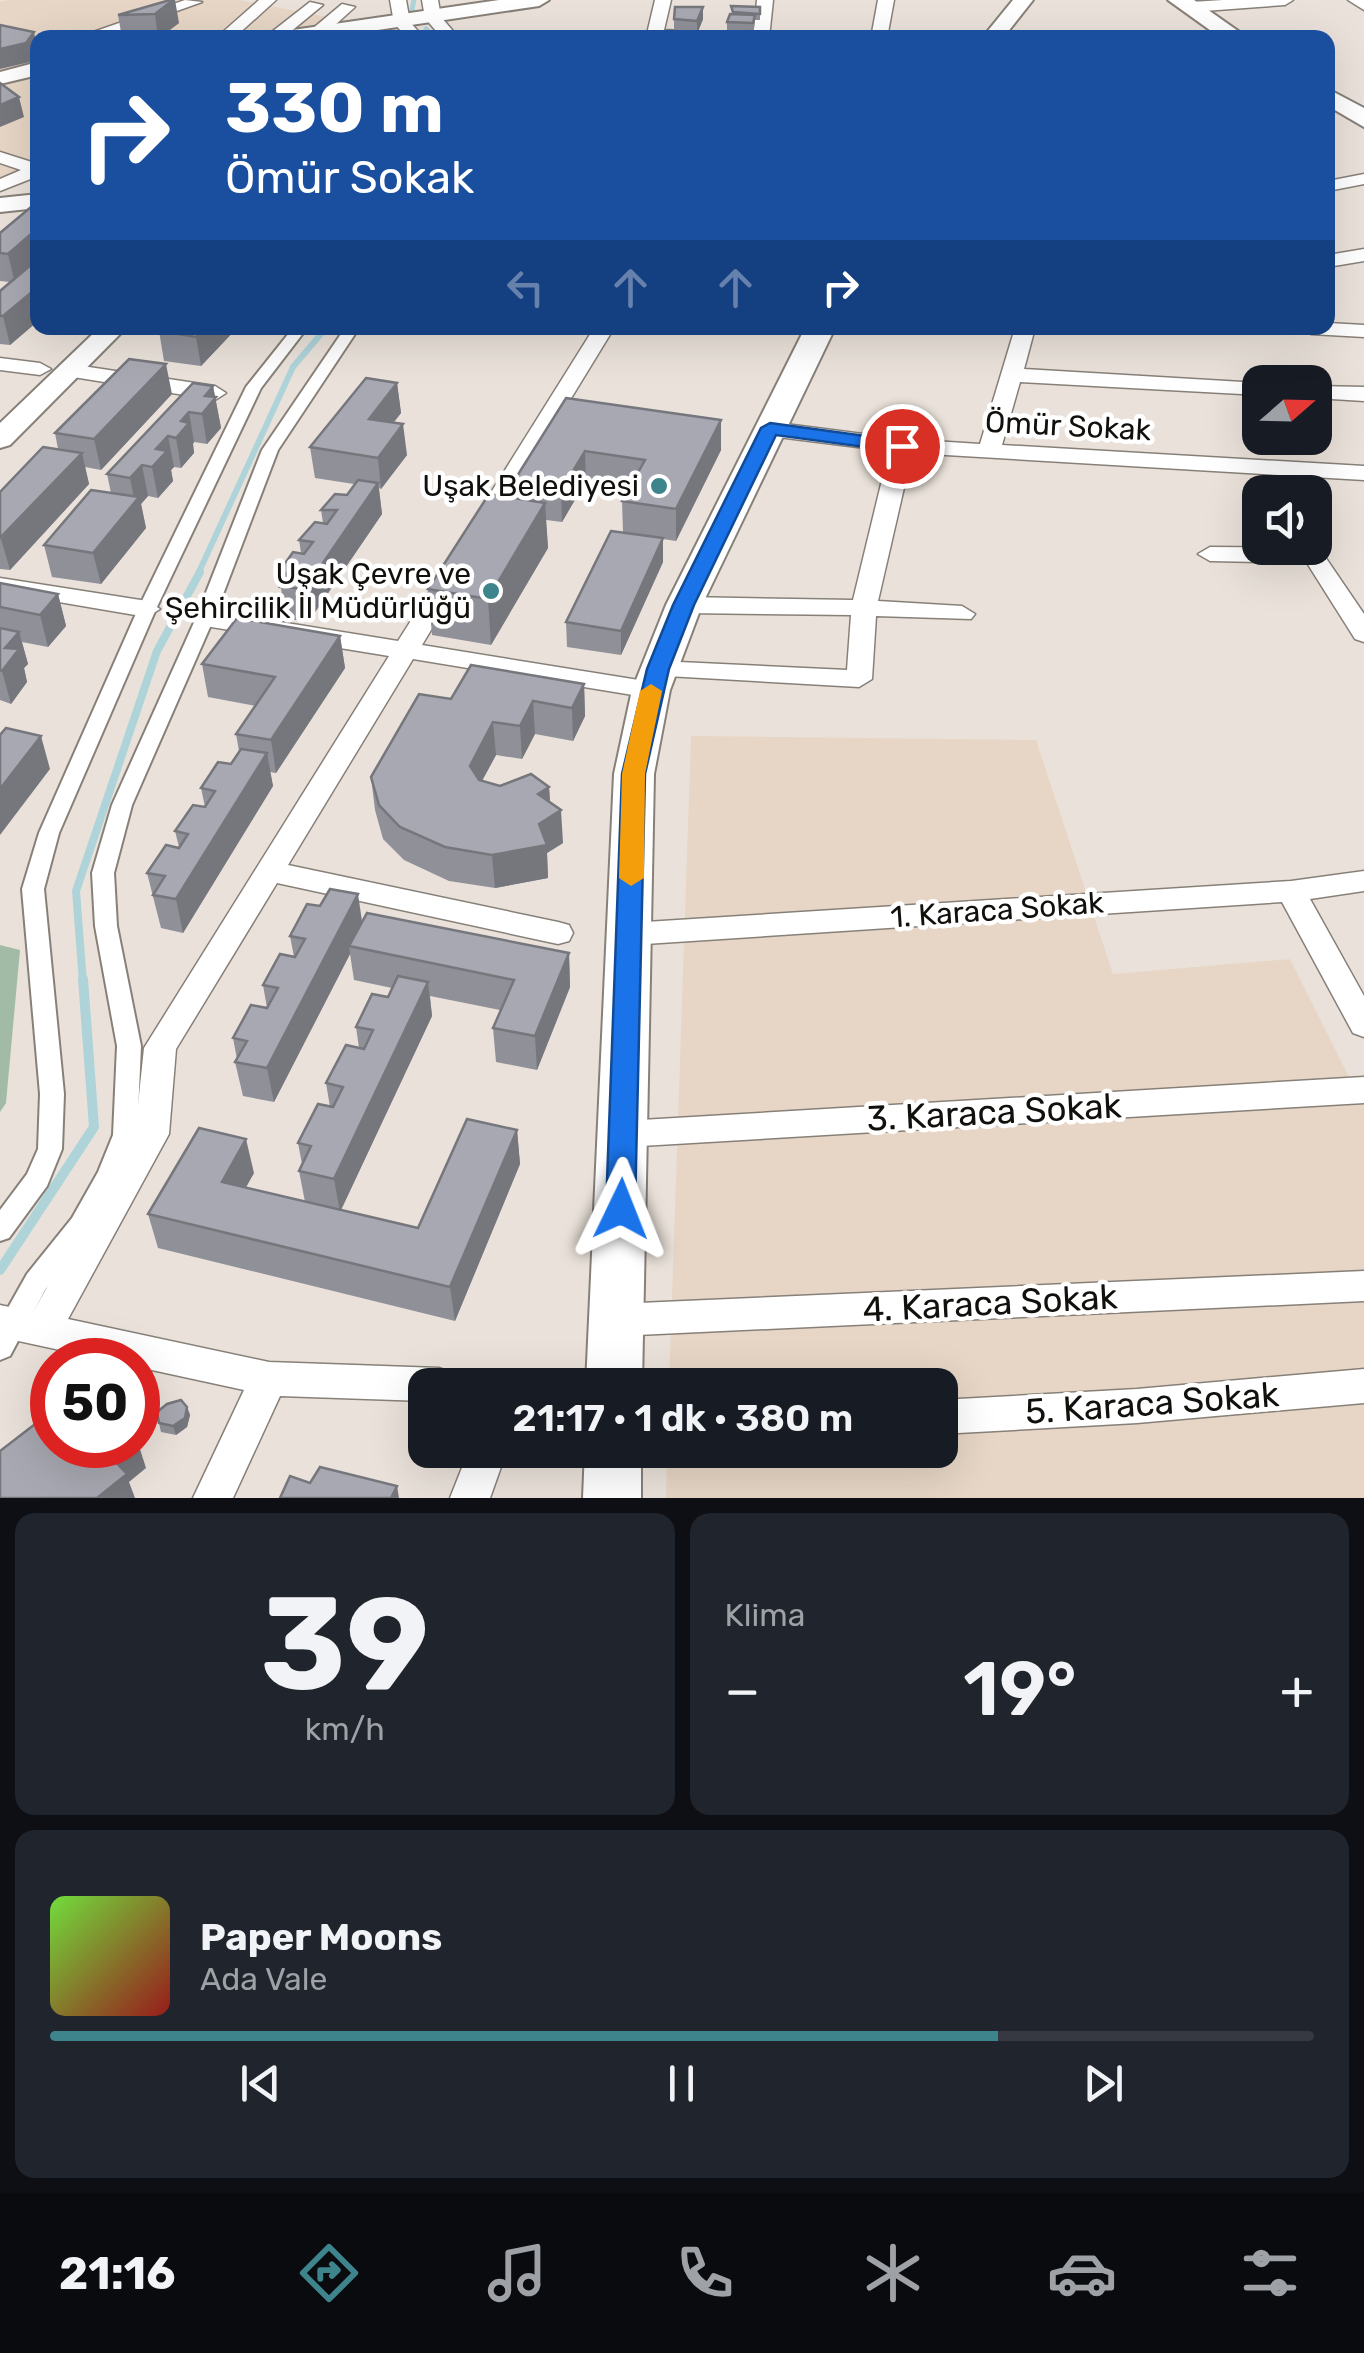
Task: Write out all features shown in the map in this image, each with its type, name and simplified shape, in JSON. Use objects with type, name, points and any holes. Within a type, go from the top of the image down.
[{"type":"main road","points":[[1185,4],[1226,30]]},
{"type":"main road","points":[[1335,102],[1364,119]]},
{"type":"main road","points":[[615,1368],[634,774],[655,679],[684,605],[816,335]]},
{"type":"main road","points":[[612,1498],[613,1468]]},
{"type":"street","points":[[233,30],[268,0]]},
{"type":"street","points":[[398,0],[409,30],[432,9],[539,0]]},
{"type":"street","points":[[656,30],[663,0]]},
{"type":"street","points":[[761,30],[765,0]]},
{"type":"street","points":[[881,30],[886,0]]},
{"type":"street","points":[[999,30],[1023,0]]},
{"type":"street","points":[[1185,4],[1285,0]]},
{"type":"street","points":[[1356,0],[1364,4]]},
{"type":"street","points":[[107,30],[189,1]]},
{"type":"street","points":[[287,30],[315,4]]},
{"type":"street","points":[[327,30],[347,7]]},
{"type":"street","points":[[432,9],[446,30]]},
{"type":"street","points":[[0,78],[30,70]]},
{"type":"street","points":[[0,156],[30,167]]},
{"type":"street","points":[[0,186],[30,173]]},
{"type":"street","points":[[1335,185],[1364,179]]},
{"type":"street","points":[[0,205],[30,201]]},
{"type":"street","points":[[1335,260],[1364,256]]},
{"type":"street","points":[[1335,329],[1364,330]]},
{"type":"street","points":[[0,409],[76,335]]},
{"type":"street","points":[[0,439],[106,335]]},
{"type":"street","points":[[0,1230],[38,1179],[50,1149],[52,1094],[33,889],[48,832],[147,609],[254,388],[295,335]]},
{"type":"street","points":[[14,1331],[36,1282],[80,1225],[110,1174],[125,1136],[128,1046],[106,926],[104,873],[122,805],[204,618],[270,450],[347,335]]},
{"type":"street","points":[[14,1331],[152,1134],[160,1048],[600,335]]},
{"type":"street","points":[[989,452],[1023,335]]},
{"type":"street","points":[[0,364],[40,369]]},
{"type":"street","points":[[69,370],[214,394]]},
{"type":"street","points":[[1010,375],[1242,388]]},
{"type":"street","points":[[1332,393],[1364,394]]},
{"type":"street","name":"Ömür Sokak","points":[[770,428],[902,446],[1362,475]]},
{"type":"street","points":[[204,618],[406,650],[655,679],[859,679],[864,608],[902,446]]},
{"type":"street","points":[[1272,468],[1276,475]]},
{"type":"street","points":[[1210,554],[1242,553]]},
{"type":"street","points":[[1323,565],[1352,600],[1364,634]]},
{"type":"street","points":[[0,585],[147,609]]},
{"type":"street","points":[[684,605],[962,614]]},
{"type":"street","points":[[269,871],[558,932]]},
{"type":"street","name":"1. Karaca Sokak","points":[[630,934],[1290,891],[1364,881]]},
{"type":"street","points":[[1290,891],[1364,1025]]},
{"type":"street","name":"3. Karaca Sokak","points":[[624,1134],[1364,1090]]},
{"type":"street","name":"4. Karaca Sokak","points":[[616,1320],[1364,1286]]},
{"type":"street","points":[[14,1331],[269,1379],[408,1384]]},
{"type":"street","points":[[212,1498],[269,1379]]},
{"type":"street","name":"5. Karaca Sokak","points":[[958,1416],[1137,1406],[1364,1386]]},
{"type":"street","points":[[470,1498],[481,1468]]},
{"type":"shaded area","points":[[240,0],[393,30],[30,30],[30,169],[0,182],[0,2]]},
{"type":"shaded area","points":[[691,736],[1036,740],[1113,974],[1290,959],[1364,1107],[1364,1498],[666,1498],[667,1468],[958,1468],[958,1368],[670,1368]]},
{"type":"green space","points":[[0,945],[20,950],[6,1103],[0,1112]]},
{"type":"building","points":[[170,0],[155,14],[118,15]]},
{"type":"building","points":[[731,6],[760,7],[760,14],[733,12]]},
{"type":"building","points":[[675,7],[703,7],[697,21],[674,19]]},
{"type":"building","points":[[730,14],[755,15],[753,23],[727,22]]},
{"type":"building","points":[[0,25],[30,31],[26,43],[0,49]]},
{"type":"building","points":[[0,83],[19,97],[0,105]]},
{"type":"building","points":[[30,208],[30,235],[8,254],[0,253],[0,233]]},
{"type":"building","points":[[30,266],[30,294],[3,316],[0,291]]},
{"type":"building","points":[[129,359],[166,364],[94,439],[55,433]]},
{"type":"building","points":[[366,378],[397,383],[369,419],[403,424],[378,458],[310,447]]},
{"type":"building","points":[[193,383],[213,386],[205,396],[216,397],[202,414],[189,412],[181,421],[189,423],[176,438],[168,436],[156,449],[167,451],[152,467],[142,465],[130,478],[107,474]]},
{"type":"building","points":[[566,398],[721,420],[676,509],[622,501],[645,460],[585,451],[561,491],[512,484]]},
{"type":"building","points":[[43,447],[82,453],[0,538],[0,492]]},
{"type":"building","points":[[358,480],[378,483],[305,589],[280,587],[288,574],[279,572],[293,552],[304,554],[313,542],[299,540],[315,522],[327,524],[337,510],[321,510],[335,494],[347,495]]},
{"type":"building","points":[[91,490],[139,497],[93,553],[44,545]]},
{"type":"building","points":[[489,494],[545,503],[488,599],[428,589]]},
{"type":"building","points":[[611,531],[663,538],[621,631],[566,622]]},
{"type":"building","points":[[0,583],[58,594],[40,615],[0,607]]},
{"type":"building","points":[[237,618],[340,636],[271,740],[236,734],[275,677],[202,664]]},
{"type":"building","points":[[0,628],[19,632],[5,648],[19,649],[2,671],[0,670]]},
{"type":"building","points":[[471,665],[584,684],[572,708],[533,701],[520,726],[493,722],[470,766],[479,780],[500,786],[531,774],[549,787],[538,794],[561,810],[539,824],[547,845],[492,855],[445,847],[400,827],[379,805],[371,777],[419,694],[451,699]]},
{"type":"building","points":[[6,728],[41,736],[0,789],[0,735]]},
{"type":"building","points":[[241,749],[267,753],[176,899],[153,895],[165,876],[147,873],[166,845],[179,848],[188,834],[175,831],[193,805],[205,807],[215,791],[201,788],[218,762],[231,764]]},
{"type":"building","points":[[330,889],[358,894],[267,1068],[235,1062],[247,1041],[233,1038],[251,1005],[267,1008],[278,988],[263,985],[280,954],[295,957],[305,939],[290,936],[307,904],[320,906]]},
{"type":"building","points":[[367,913],[569,953],[535,1036],[493,1028],[514,980],[349,946]]},
{"type":"building","points":[[398,976],[428,982],[334,1179],[299,1171],[311,1146],[298,1143],[318,1104],[333,1107],[343,1087],[326,1083],[346,1045],[364,1049],[373,1030],[356,1027],[372,994],[388,997]]},
{"type":"building","points":[[467,1119],[517,1130],[450,1287],[148,1214],[199,1128],[246,1139],[222,1182],[418,1228]]},
{"type":"building","points":[[181,1400],[187,1407],[185,1418],[173,1426],[160,1423],[160,1410]]},
{"type":"building","points":[[30,1428],[30,1468],[121,1468],[127,1474],[97,1498],[0,1498],[0,1451]]},
{"type":"building","points":[[320,1467],[397,1486],[391,1498],[280,1498],[290,1476],[310,1483]]},
{"type":"waterway","points":[[411,15],[414,0]]},
{"type":"waterway","points":[[198,574],[293,367],[320,335]]},
{"type":"waterway","points":[[83,982],[76,891],[157,651],[200,572]]},
{"type":"waterway","points":[[0,1270],[94,1127],[83,979]]},
{"type":"slow traffic","points":[[631,878],[634,774],[651,691]]},
{"type":"place","name":"Uşak Belediyesi","points":[[659,486]]},
{"type":"place","name":"Uşak Çevre ve Şehircilik İl Müdürlüğü","points":[[491,591]]},
{"type":"route","points":[[621,1209],[634,774],[658,669],[684,605],[770,428],[902,446]]}]
